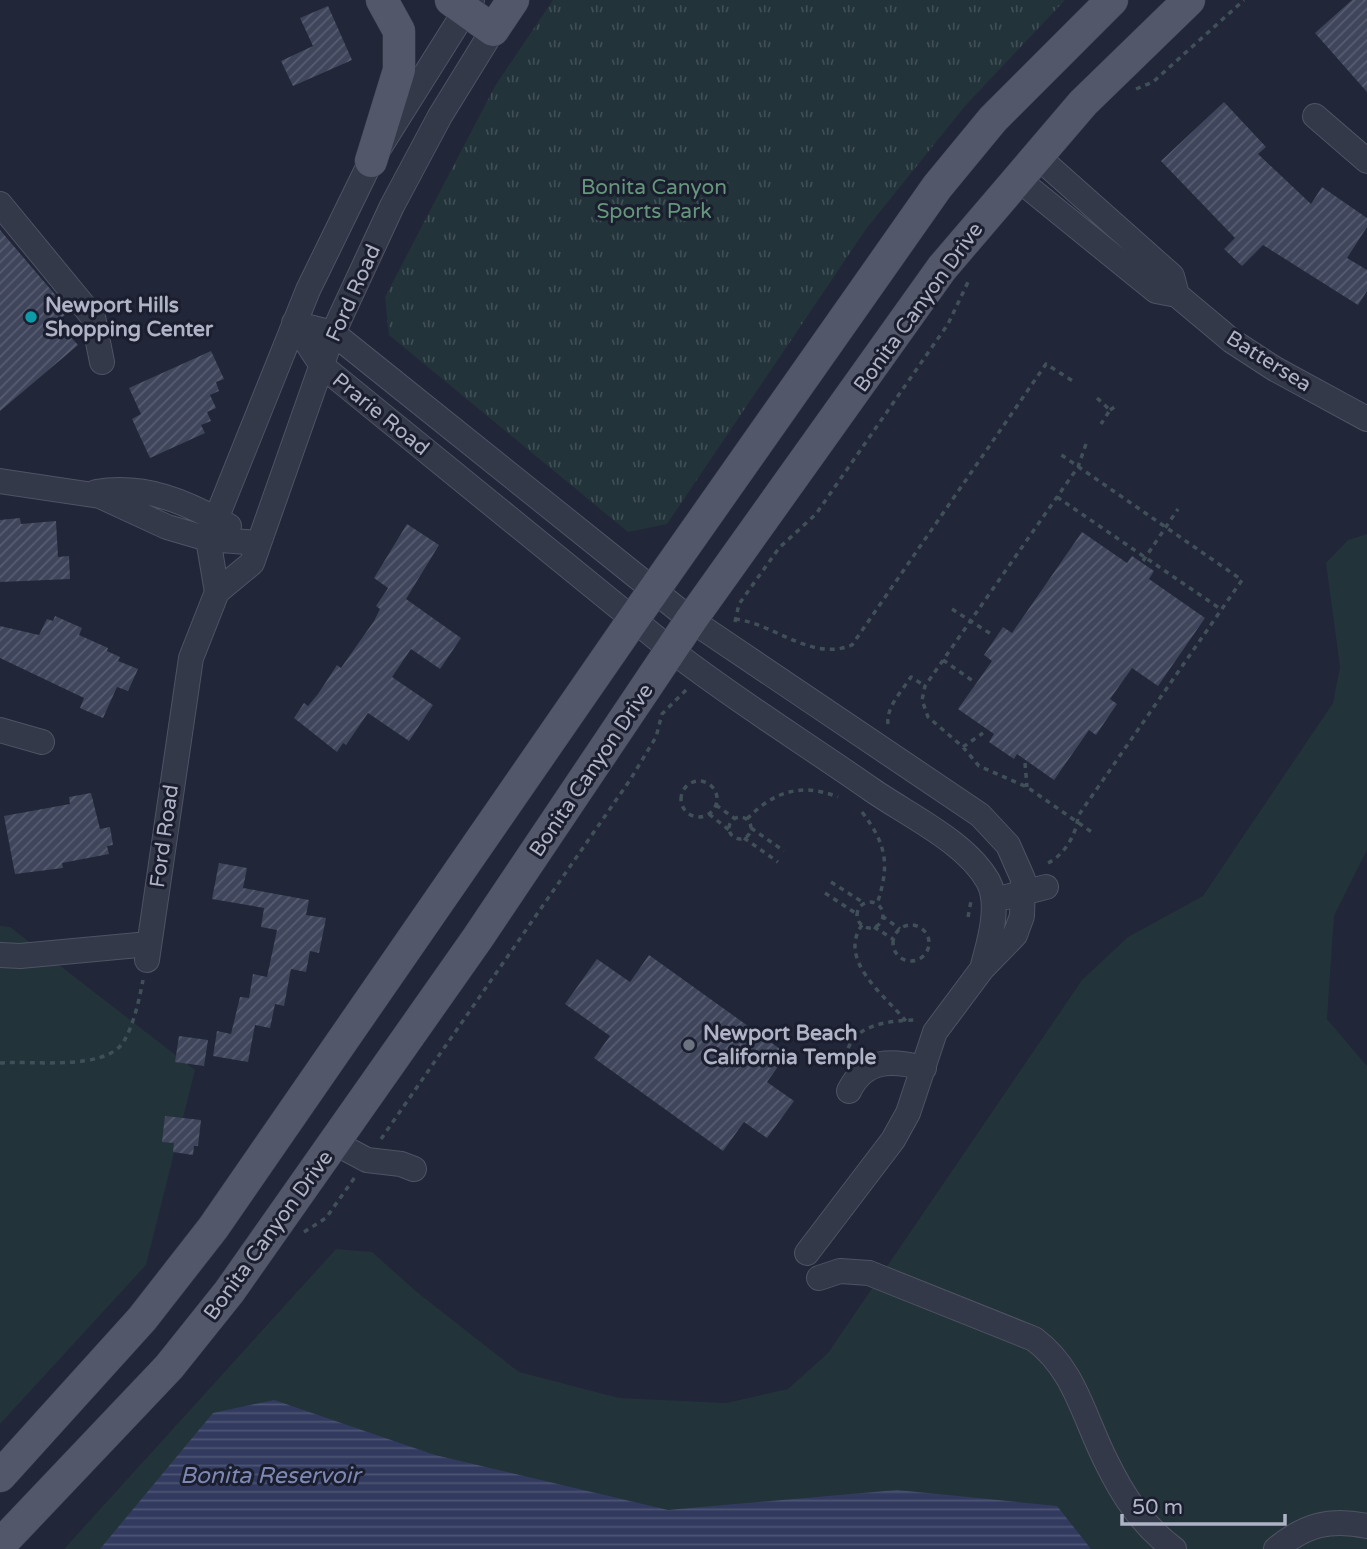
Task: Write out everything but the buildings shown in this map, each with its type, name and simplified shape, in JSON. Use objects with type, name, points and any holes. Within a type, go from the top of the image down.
[{"type":"main road","points":[[371,160],[399,70],[399,31],[382,0]]},
{"type":"main road","points":[[0,1476],[142,1319],[221,1218],[635,617],[937,187],[993,119],[1112,0]]},
{"type":"main road","name":"Bonita Canyon Drive","points":[[0,1545],[169,1367],[229,1292],[335,1143],[691,620],[942,268],[1083,103],[1189,0]]},
{"type":"main road","points":[[463,3],[502,9]]},
{"type":"street","name":"Ford Road","points":[[212,529],[323,256],[371,160],[463,3]]},
{"type":"street","name":"Ford Road","points":[[148,952],[191,658],[217,592],[252,563],[334,333],[391,206],[502,9]]},
{"type":"street","points":[[1315,116],[1367,161]]},
{"type":"street","name":"Battersea","points":[[1027,168],[1156,291],[1177,295],[1232,341],[1367,419]]},
{"type":"street","points":[[0,204],[93,317],[102,362]]},
{"type":"street","name":"Prarie Road","points":[[295,323],[334,333],[691,620],[980,815],[1008,845],[1023,879],[1022,894]]},
{"type":"street","name":"Prarie Road","points":[[295,323],[322,366],[635,617],[710,681],[829,758],[969,857],[988,882],[986,898]]},
{"type":"street","points":[[0,481],[88,493],[125,487],[195,507],[212,529],[217,592]]},
{"type":"street","points":[[212,529],[259,543]]},
{"type":"street","points":[[0,730],[43,742]]},
{"type":"street","points":[[982,969],[986,898],[1022,894],[1045,876]]},
{"type":"street","points":[[807,1253],[893,1140],[908,1113],[935,1032],[982,969],[1015,935],[1021,916],[1022,894]]},
{"type":"street","points":[[0,955],[148,952]]},
{"type":"street","points":[[850,1079],[876,1063],[908,1064],[924,1068]]},
{"type":"street","points":[[335,1143],[367,1160],[401,1164],[414,1169]]},
{"type":"street","points":[[819,1278],[839,1271],[869,1273],[1034,1339],[1049,1350],[1069,1376],[1105,1461],[1135,1513],[1152,1533],[1174,1549]]},
{"type":"street","points":[[1276,1549],[1293,1535],[1314,1525],[1336,1521],[1367,1526]]},
{"type":"path","points":[[1129,93],[1153,82],[1244,0]]},
{"type":"path","points":[[971,275],[948,324],[816,513],[779,548],[739,604],[735,620],[772,628],[818,649],[840,650],[852,645],[1046,364],[1076,383]]},
{"type":"path","points":[[1097,398],[1110,410]]},
{"type":"path","points":[[1101,424],[1110,410],[1118,405]]},
{"type":"path","points":[[1086,444],[1078,467],[925,686],[922,700],[928,717],[963,747],[979,766],[1027,788],[1093,833]]},
{"type":"path","points":[[1045,876],[1063,851],[1078,824],[1079,816],[1242,580],[1060,454]]},
{"type":"path","points":[[1057,497],[1222,610]]},
{"type":"path","points":[[1144,559],[1178,509]]},
{"type":"path","points":[[953,609],[993,636]]},
{"type":"path","points":[[943,660],[973,681]]},
{"type":"path","points":[[894,732],[888,724],[887,716],[911,677],[925,686]]},
{"type":"path","points":[[963,747],[982,733]]},
{"type":"path","points":[[1025,763],[1027,788]]},
{"type":"path","points":[[698,781],[709,784],[716,793],[716,805],[709,814],[697,818],[686,812],[681,801],[684,789],[698,781]]},
{"type":"path","points":[[747,819],[764,801],[781,792],[799,789],[823,791],[840,797]]},
{"type":"path","points":[[716,805],[734,818],[747,819]]},
{"type":"path","points":[[860,809],[882,846],[887,864],[877,904],[882,916],[900,929]]},
{"type":"path","points":[[709,814],[735,838],[744,838],[778,862]]},
{"type":"path","points":[[729,830],[734,818]]},
{"type":"path","points":[[747,819],[751,828],[784,851]]},
{"type":"path","points":[[744,838],[751,828]]},
{"type":"path","points":[[831,882],[864,903],[877,904]]},
{"type":"path","points":[[825,893],[857,914],[862,925],[855,944],[859,968],[906,1020]]},
{"type":"path","points":[[968,922],[968,905],[986,898]]},
{"type":"path","points":[[857,914],[864,903]]},
{"type":"path","points":[[874,927],[882,916]]},
{"type":"path","points":[[862,925],[874,927],[893,940]]},
{"type":"path","points":[[910,926],[921,929],[928,943],[924,954],[915,961],[903,959],[895,951],[893,940],[900,929],[910,926]]},
{"type":"path","points":[[0,1063],[90,1060],[108,1054],[123,1044],[139,1000],[148,952]]},
{"type":"path","points":[[850,1079],[845,1056],[859,1032],[873,1026],[914,1020],[919,1012]]},
{"type":"green space","name":"Bonita Canyon Sports Park","points":[[553,0],[1065,0],[965,106],[866,229],[667,524],[628,532],[389,335],[385,297],[495,86]]},
{"type":"green space","points":[[1367,534],[1367,850],[1334,916],[1327,1019],[1367,1066],[1367,1549],[64,1549],[336,1249],[372,1252],[418,1293],[519,1372],[619,1398],[726,1403],[788,1389],[828,1353],[1082,980],[1128,937],[1203,896],[1333,703],[1340,667],[1326,563],[1348,540]]},
{"type":"green space","points":[[0,926],[10,927],[195,1070],[146,1265],[0,1424]]},
{"type":"water","name":"Bonita Reservoir","points":[[274,1400],[435,1455],[668,1510],[897,1490],[1057,1506],[1091,1549],[100,1549],[213,1413]]},
{"type":"place","name":"Newport Hills Shopping Center","points":[[31,317]]},
{"type":"place","name":"Newport Beach California Temple","points":[[689,1045]]}]
